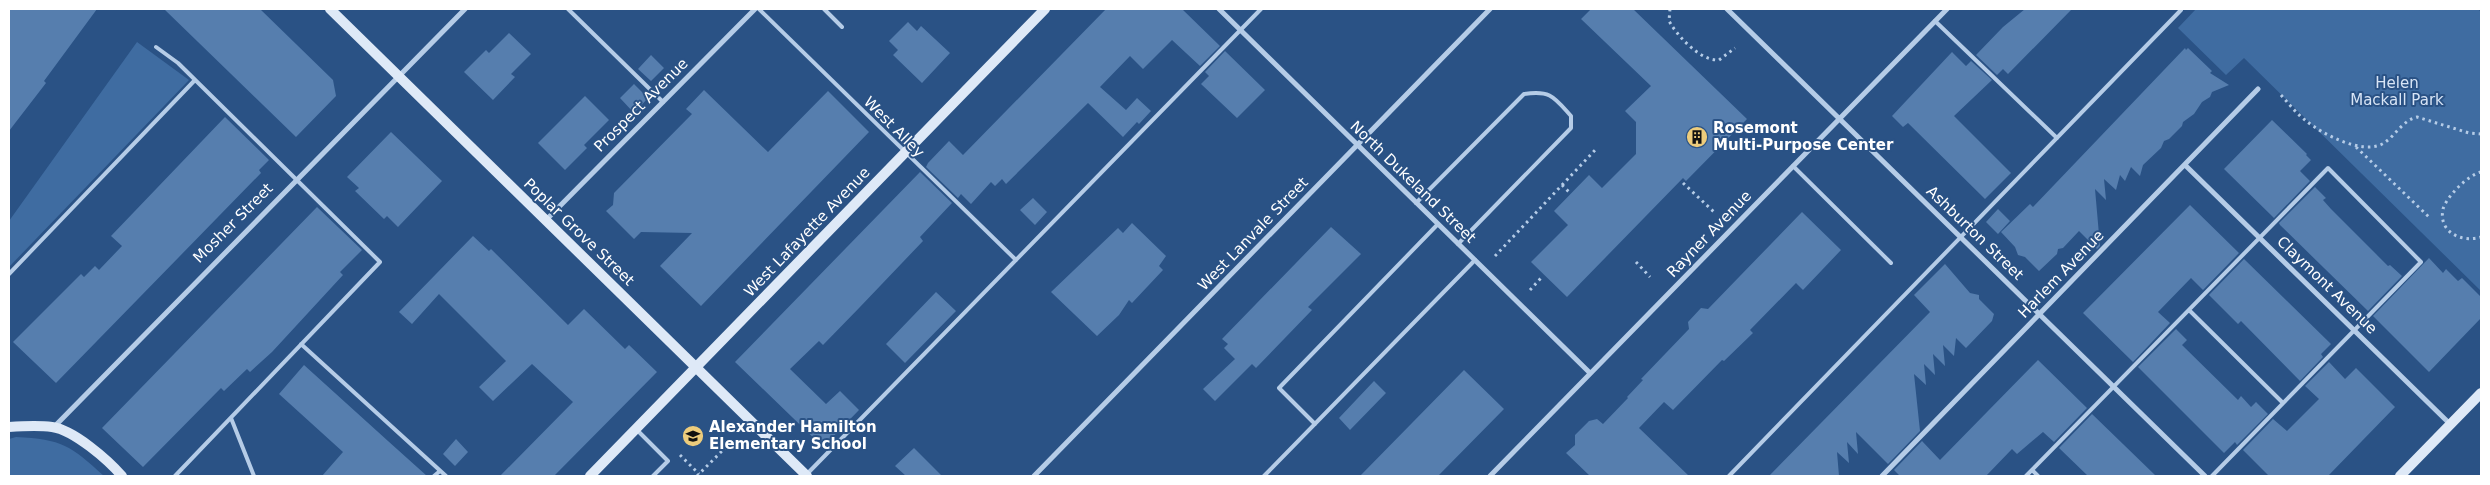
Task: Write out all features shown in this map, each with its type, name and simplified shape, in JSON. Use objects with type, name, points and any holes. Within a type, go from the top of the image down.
[{"type":"main road","name":"Poplar Grove Street","points":[[330,9],[807,476]]},
{"type":"main road","name":"West Lafayette Avenue","points":[[590,476],[1044,9]]},
{"type":"main road","points":[[2400,476],[2481,393]]},
{"type":"main road","points":[[9,427],[54,427],[84,442],[112,464],[122,476]]},
{"type":"street","name":"Mosher Street","points":[[54,427],[465,9]]},
{"type":"street","name":"Prospect Avenue","points":[[545,220],[757,9]]},
{"type":"street","name":"North Dukeland Street","points":[[1219,9],[1590,374]]},
{"type":"street","name":"West Lanvale Street","points":[[1034,476],[1490,9]]},
{"type":"street","name":"Ashburton Street","points":[[1727,9],[2205,476]]},
{"type":"street","name":"Rayner Avenue","points":[[1490,476],[1947,9]]},
{"type":"street","name":"Harlem Avenue","points":[[1884,476],[2258,89]]},
{"type":"street","name":"Claymont Avenue","points":[[2185,164],[2451,424]]},
{"type":"lane","points":[[568,9],[663,102]]},
{"type":"lane","name":"West Alley","points":[[757,9],[1016,260]]},
{"type":"lane","points":[[824,9],[842,27]]},
{"type":"lane","points":[[807,476],[1261,9]]},
{"type":"lane","points":[[1729,476],[2181,10]]},
{"type":"lane","points":[[1935,21],[2057,138]]},
{"type":"lane","points":[[156,47],[195,80],[380,262],[175,476]]},
{"type":"lane","points":[[9,274],[195,80]]},
{"type":"lane","points":[[1416,203],[1524,94],[1541,91],[1556,99],[1571,116],[1570,128],[1458,244]]},
{"type":"lane","points":[[1793,166],[1891,263]]},
{"type":"lane","points":[[2026,476],[2328,168],[2421,262],[2212,476]]},
{"type":"lane","points":[[1315,424],[1279,388],[1438,224]]},
{"type":"lane","points":[[1264,476],[1475,260]]},
{"type":"lane","points":[[2189,310],[2283,403]]},
{"type":"lane","points":[[301,344],[446,476]]},
{"type":"lane","points":[[231,418],[254,476]]},
{"type":"lane","points":[[636,429],[668,461],[653,476]]},
{"type":"lane","points":[[2032,470],[2038,476]]},
{"type":"lane","points":[[434,476],[440,471]]},
{"type":"path","points":[[1670,9],[1669,21],[1674,29],[1706,58],[1719,60],[1735,48]]},
{"type":"path","points":[[2281,96],[2306,121],[2353,146],[2429,217]]},
{"type":"path","points":[[2353,146],[2362,148],[2382,145],[2408,121],[2417,117],[2469,133],[2481,134]]},
{"type":"path","points":[[1494,256],[1597,148]]},
{"type":"path","points":[[2481,172],[2472,175],[2446,202],[2443,214],[2444,222],[2454,236],[2463,240],[2481,237]]},
{"type":"path","points":[[1683,183],[1714,212]]},
{"type":"path","points":[[1562,185],[1569,192]]},
{"type":"path","points":[[1636,262],[1650,276]]},
{"type":"path","points":[[1530,290],[1541,278]]},
{"type":"path","points":[[697,476],[728,445],[737,443]]},
{"type":"green space","name":"Helen Mackall Park","points":[[2196,9],[2478,9],[2481,12],[2481,291],[2244,58],[2226,75],[2178,28]]},
{"type":"green space","points":[[137,42],[189,80],[9,267],[9,221]]},
{"type":"green space","points":[[16,437],[45,440],[65,446],[74,451],[104,476],[9,476],[9,439]]},
{"type":"building","points":[[9,9],[97,9],[44,81],[46,83],[9,131]]},
{"type":"building","points":[[164,9],[260,9],[333,80],[336,96],[296,137]]},
{"type":"building","points":[[1106,9],[1182,9],[1220,46],[1200,66],[1172,40],[1143,69],[1130,56],[1100,87],[1126,110],[1137,98],[1151,111],[1139,124],[1137,122],[1123,137],[1088,103],[1006,184],[1002,179],[995,186],[991,182],[971,204],[961,194],[958,198],[926,167],[928,163],[949,141],[963,155]]},
{"type":"building","name":"Rosemont Multi-Purpose Center","points":[[1591,9],[1633,9],[1747,119],[1686,181],[1683,178],[1567,297],[1531,262],[1568,225],[1554,211],[1589,175],[1602,188],[1636,154],[1636,122],[1625,111],[1651,86],[1581,19]]},
{"type":"building","points":[[2025,9],[2072,9],[2008,74],[2003,69],[1997,75],[1976,55],[2003,27]]},
{"type":"building","points":[[908,22],[917,31],[921,26],[950,53],[922,83],[893,55],[898,50],[889,41]]},
{"type":"building","points":[[509,33],[531,54],[511,74],[515,77],[493,100],[464,72],[486,50],[489,53]]},
{"type":"building","points":[[2185,48],[2186,50],[2188,48],[2212,71],[2210,73],[2229,85],[2212,92],[2210,97],[2202,102],[2194,114],[2183,122],[2182,126],[2169,139],[2164,141],[2161,148],[2143,165],[2140,176],[2131,167],[2125,181],[2120,175],[2116,190],[2104,179],[2106,200],[2095,189],[2100,246],[2097,249],[2079,231],[2063,248],[2058,249],[2057,254],[2039,271],[2025,257],[2018,255],[2015,247],[2001,232],[2030,204],[2033,207]]},
{"type":"building","points":[[1225,51],[1265,90],[1237,118],[1201,84],[1209,76],[1205,72]]},
{"type":"building","points":[[1952,52],[1966,66],[1971,61],[1992,80],[1954,116],[2011,173],[1985,199],[1908,123],[1903,127],[1892,116]]},
{"type":"building","points":[[651,55],[664,68],[651,81],[638,69]]},
{"type":"building","points":[[634,84],[648,98],[634,113],[620,98]]},
{"type":"building","points":[[704,90],[768,152],[828,91],[869,132],[701,306],[660,266],[692,233],[641,232],[634,239],[606,211],[613,205],[614,193],[692,114],[686,109]]},
{"type":"building","points":[[585,96],[609,120],[584,145],[587,148],[565,170],[538,143]]},
{"type":"building","points":[[225,117],[269,160],[259,170],[261,173],[56,383],[13,342],[81,274],[84,277],[95,266],[99,270],[122,246],[111,236]]},
{"type":"building","points":[[2272,120],[2311,160],[2300,171],[2310,181],[2274,218],[2224,169]]},
{"type":"building","points":[[391,132],[442,181],[398,227],[387,216],[384,219],[355,191],[359,188],[347,177]]},
{"type":"building","points":[[920,172],[952,203],[920,237],[923,241],[823,345],[819,341],[790,369],[826,404],[840,391],[859,410],[823,447],[735,362]]},
{"type":"building","points":[[2315,187],[2326,198],[2323,200],[2331,209],[2388,266],[2390,265],[2402,276],[2368,311],[2279,223]]},
{"type":"building","points":[[1033,198],[1047,212],[1035,225],[1020,210]]},
{"type":"building","points":[[2190,205],[2239,253],[2203,290],[2191,278],[2158,312],[2170,323],[2133,362],[2083,313]]},
{"type":"building","points":[[317,207],[362,250],[340,272],[343,275],[272,352],[250,372],[247,369],[224,391],[221,388],[143,467],[102,428]]},
{"type":"building","points":[[1998,209],[2010,221],[1998,234],[1986,222]]},
{"type":"building","points":[[1802,212],[1841,250],[1803,290],[1796,283],[1750,330],[1753,333],[1724,361],[1722,360],[1673,410],[1664,402],[1639,428],[1689,476],[1590,476],[1566,453],[1575,445],[1575,435],[1589,421],[1597,419],[1603,424],[1628,398],[1643,380],[1641,379],[1689,329],[1688,322],[1701,308],[1708,309]]},
{"type":"building","points":[[1132,223],[1166,256],[1159,266],[1163,270],[1132,303],[1129,300],[1119,315],[1097,336],[1051,292],[1118,228],[1123,233]]},
{"type":"building","points":[[1331,227],[1361,254],[1308,307],[1312,310],[1256,368],[1252,364],[1215,401],[1203,389],[1235,359],[1224,348],[1228,344],[1222,339]]},
{"type":"building","points":[[473,236],[489,251],[491,249],[568,325],[584,309],[625,349],[629,345],[657,372],[554,476],[500,476],[573,402],[532,364],[493,401],[479,387],[506,361],[439,294],[412,324],[399,312]]},
{"type":"building","points":[[2429,258],[2443,273],[2446,269],[2458,281],[2462,278],[2481,297],[2481,318],[2429,372],[2373,316]]},
{"type":"building","points":[[2244,259],[2331,344],[2321,354],[2323,357],[2300,381],[2241,321],[2238,324],[2209,295]]},
{"type":"building","points":[[1945,264],[1970,293],[1979,295],[1979,299],[1994,314],[1992,321],[1966,348],[1956,338],[1954,356],[1943,345],[1945,366],[1933,354],[1935,375],[1924,364],[1926,385],[1914,374],[1920,431],[1888,464],[1856,432],[1858,454],[1847,442],[1849,463],[1837,452],[1839,476],[1769,476],[1930,312],[1914,295]]},
{"type":"building","points":[[936,292],[956,311],[905,363],[886,344]]},
{"type":"building","points":[[2176,329],[2187,340],[2182,345],[2238,400],[2241,396],[2251,407],[2256,402],[2268,414],[2237,445],[2235,442],[2224,453],[2138,367]]},
{"type":"building","points":[[2038,360],[2087,408],[2054,442],[2043,432],[2017,454],[2012,449],[1986,476],[1900,476],[1894,470],[1922,441],[1940,460]]},
{"type":"building","points":[[2329,362],[2345,379],[2356,368],[2395,407],[2328,476],[2269,476],[2243,450],[2273,419],[2287,431],[2319,399],[2305,386]]},
{"type":"building","points":[[304,365],[427,476],[322,476],[343,452],[279,394]]},
{"type":"building","points":[[1464,370],[1504,409],[1438,476],[1360,476]]},
{"type":"building","points":[[1374,381],[1386,393],[1350,430],[1339,418]]},
{"type":"building","points":[[2092,414],[2156,476],[2088,476],[2059,448]]},
{"type":"building","points":[[456,439],[468,452],[455,466],[443,454]]},
{"type":"building","points":[[914,448],[942,476],[906,476],[895,466]]},
{"type":"place","name":"Rosemont Multi-Purpose Center","points":[[1697,137]]},
{"type":"place","name":"Alexander Hamilton Elementary School","points":[[693,436]]}]
